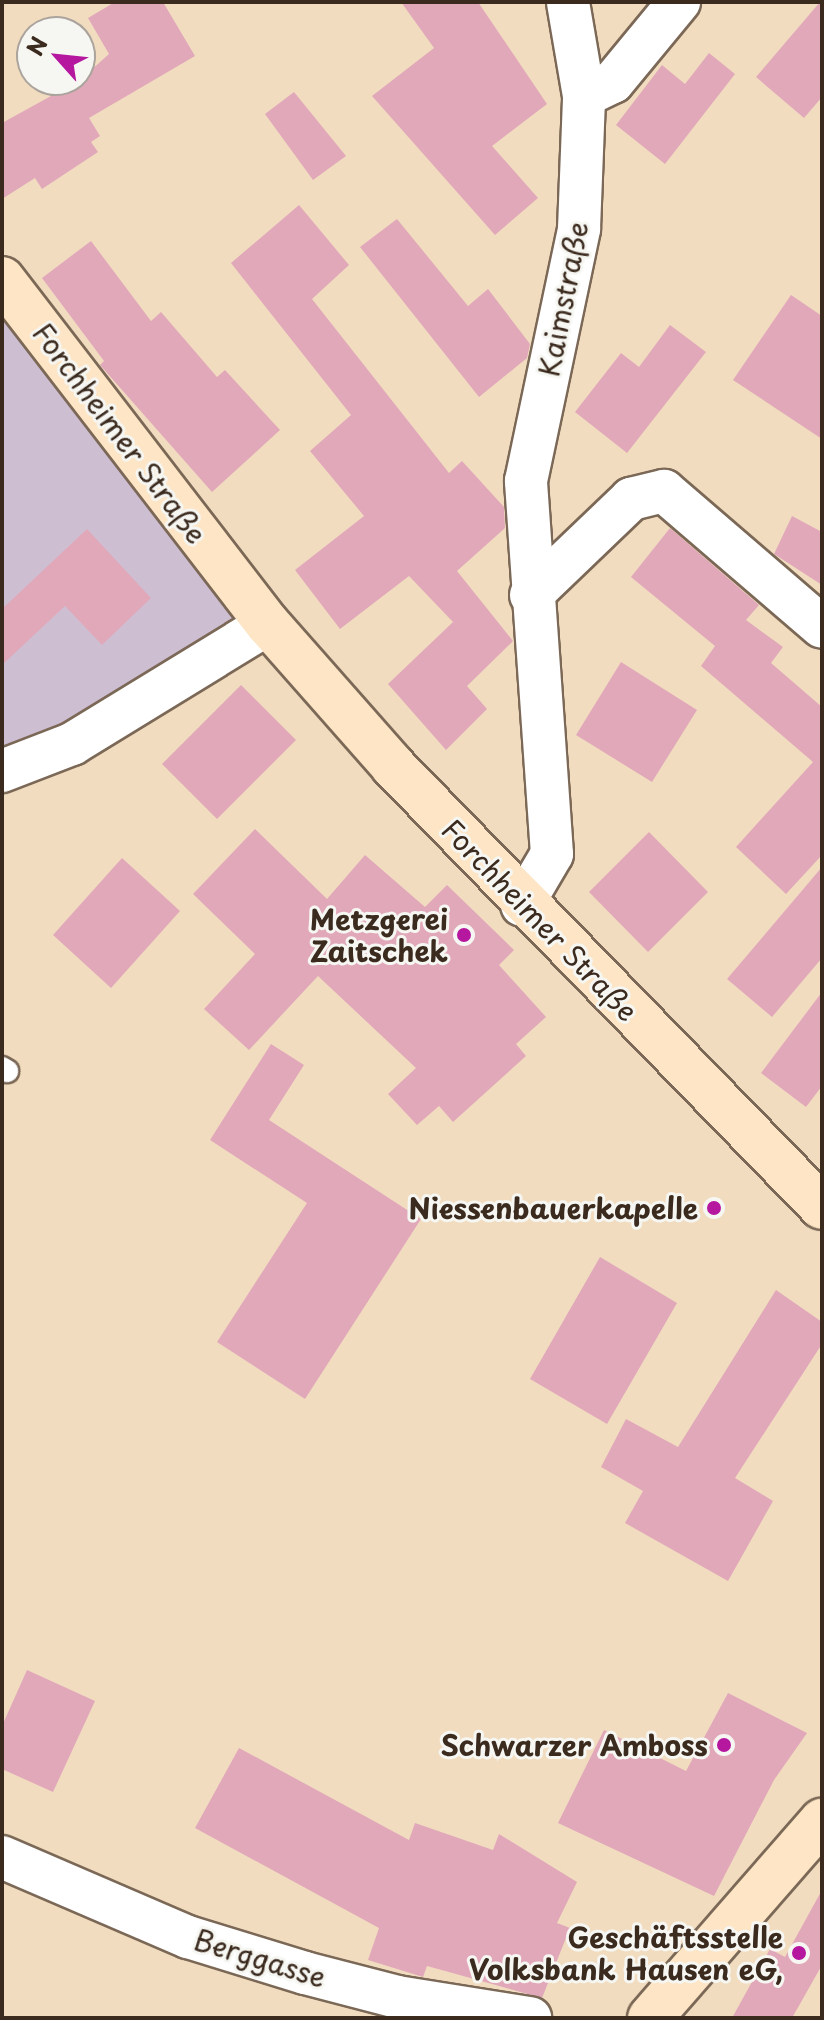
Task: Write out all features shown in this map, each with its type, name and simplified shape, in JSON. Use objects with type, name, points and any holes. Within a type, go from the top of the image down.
[{"type":"street","name":"Kaimstraße","points":[[522,905],[552,854],[531,595],[526,481],[579,229],[584,96],[568,2]]},
{"type":"street","points":[[584,96],[613,82],[679,2]]},
{"type":"street","name":"Forchheimer Straße","points":[[2,279],[268,624],[522,905],[822,1207]]},
{"type":"street","points":[[531,595],[631,499],[664,491],[822,627]]},
{"type":"street","points":[[2,771],[72,744],[268,624]]},
{"type":"street","points":[[654,2017],[822,1821]]},
{"type":"street","name":"Berggasse","points":[[2,1857],[188,1937],[305,1973],[397,1997],[530,2018]]},
{"type":"shaded area","points":[[2,288],[272,634],[2,778]]},
{"type":"building","points":[[115,2],[163,2],[195,56],[89,118],[100,136],[91,142],[98,152],[42,189],[35,178],[2,199],[2,123],[51,96],[96,96],[96,66],[109,54],[96,32],[96,16],[91,16]]},
{"type":"building","points":[[401,2],[478,2],[547,104],[492,146],[538,198],[495,235],[372,96],[434,48]]},
{"type":"building","points":[[820,2],[822,97],[804,118],[756,77]]},
{"type":"building","points":[[709,53],[735,74],[665,164],[616,125],[662,65],[685,84]]},
{"type":"building","points":[[294,92],[346,156],[313,180],[265,114]]},
{"type":"building","points":[[299,205],[349,265],[312,299],[449,473],[462,461],[504,507],[505,528],[457,571],[513,641],[467,686],[487,709],[446,750],[388,684],[453,622],[409,576],[340,629],[295,570],[364,516],[310,451],[351,415],[231,263]]},
{"type":"building","points":[[397,219],[468,306],[488,289],[530,344],[527,358],[479,397],[360,247]]},
{"type":"building","points":[[91,241],[151,321],[161,312],[217,377],[225,370],[280,430],[212,492],[100,365],[104,361],[42,278]]},
{"type":"building","points":[[791,295],[822,316],[822,439],[733,380]]},
{"type":"building","points":[[670,325],[706,352],[627,453],[575,412],[621,353],[639,367]]},
{"type":"building","points":[[792,516],[822,532],[822,585],[774,554]]},
{"type":"building","points":[[670,528],[759,605],[746,620],[783,647],[771,663],[822,707],[822,855],[786,894],[736,847],[813,762],[701,666],[715,646],[631,577]]},
{"type":"building","points":[[87,529],[151,598],[102,645],[65,606],[2,665],[2,609]]},
{"type":"building","points":[[621,662],[697,710],[652,782],[576,735]]},
{"type":"building","points":[[241,685],[296,740],[217,819],[162,764]]},
{"type":"building","points":[[255,829],[327,899],[365,855],[425,907],[447,885],[514,950],[499,965],[546,1017],[516,1044],[526,1056],[453,1122],[439,1106],[417,1125],[388,1094],[416,1068],[318,976],[249,1050],[204,1009],[255,954],[193,894]]},
{"type":"building","points":[[649,832],[708,892],[648,952],[589,892]]},
{"type":"building","points":[[122,858],[180,911],[111,988],[53,935]]},
{"type":"building","points":[[822,867],[822,958],[772,1017],[727,979]]},
{"type":"building","points":[[822,992],[822,1086],[806,1107],[761,1073]]},
{"type":"building","points":[[271,1044],[304,1065],[269,1120],[421,1219],[305,1399],[217,1342],[307,1203],[210,1140]]},
{"type":"building","points":[[600,1257],[677,1303],[607,1424],[530,1379]]},
{"type":"building","points":[[776,1290],[822,1322],[822,1344],[735,1478],[773,1501],[728,1581],[625,1523],[643,1491],[601,1467],[626,1419],[678,1447]]},
{"type":"building","points":[[27,1670],[95,1701],[53,1792],[2,1769],[2,1726]]},
{"type":"building","points":[[728,1693],[807,1733],[774,1780],[714,1896],[558,1823],[604,1730],[686,1771]]},
{"type":"building","points":[[239,1748],[409,1840],[415,1823],[493,1850],[499,1834],[577,1882],[557,1923],[570,1928],[542,1998],[427,1966],[423,1977],[368,1960],[379,1928],[195,1828]]},
{"type":"building","points":[[822,1890],[822,1965],[792,2018],[732,2018],[770,1949],[785,1957]]},
{"type":"place","name":"Metzgerei Zaitschek","points":[[464,935]]},
{"type":"place","name":"Niessenbauerkapelle","points":[[714,1208]]},
{"type":"place","name":"Schwarzer Amboss","points":[[724,1745]]},
{"type":"place","name":"Geschäftsstelle Volksbank Hausen eG,","points":[[799,1953]]}]
